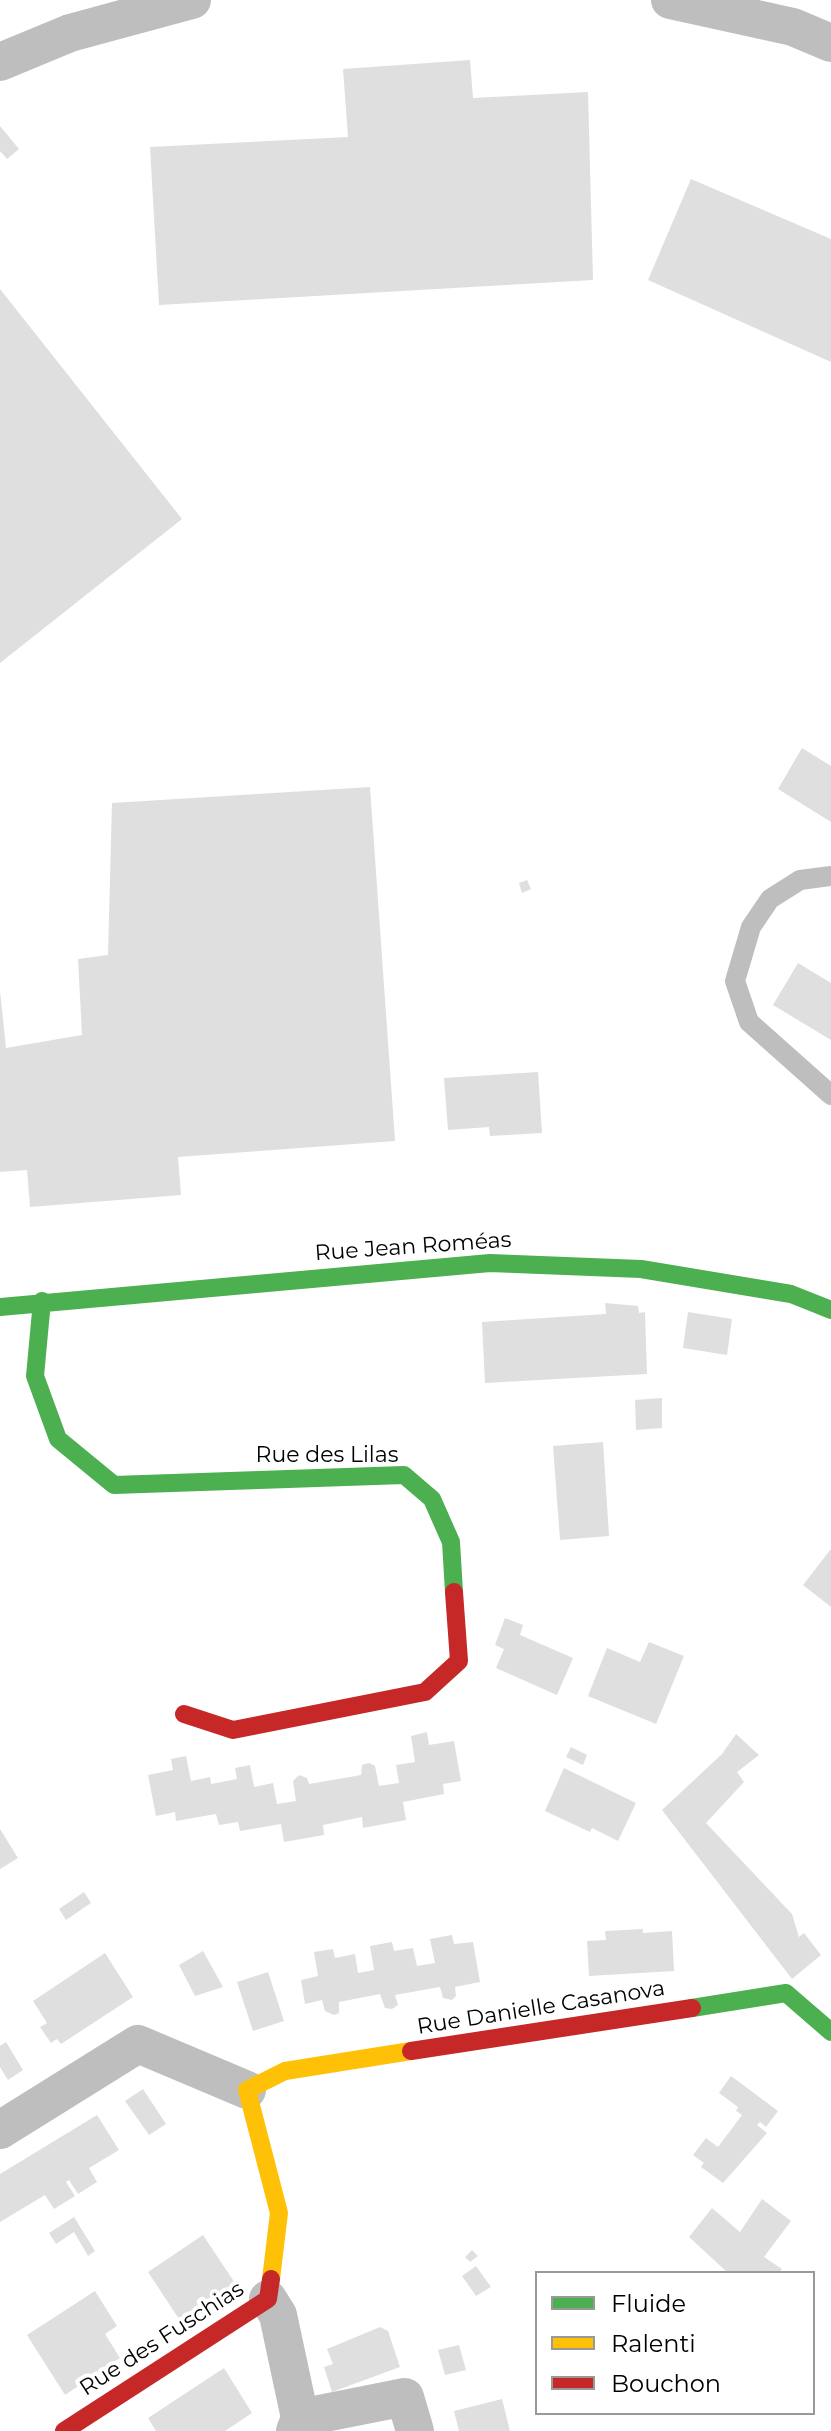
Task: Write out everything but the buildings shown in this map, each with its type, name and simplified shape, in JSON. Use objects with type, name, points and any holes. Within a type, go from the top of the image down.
[{"type":"street","points":[[0,62],[70,33],[192,0]]},
{"type":"street","points":[[670,0],[793,27],[831,43]]},
{"type":"street","name":"Rue Jean Roméas","points":[[0,1307],[490,1263],[641,1269],[791,1294],[826,1308]]},
{"type":"street","name":"Rue des Lilas","points":[[42,1301],[35,1376],[58,1439],[114,1485],[404,1475],[432,1499],[451,1542],[459,1661],[425,1692],[233,1730],[184,1714]]},
{"type":"street","name":"Rue Danielle Casanova","points":[[247,2090],[285,2071],[786,1993],[831,2032]]},
{"type":"street","points":[[0,2130],[138,2044],[247,2090]]},
{"type":"street","name":"Rue des Fuschias","points":[[64,2431],[268,2299],[279,2213],[247,2090]]},
{"type":"street","points":[[268,2299],[278,2315],[297,2424],[405,2397],[415,2431]]},
{"type":"lane","points":[[831,876],[800,880],[770,899],[751,927],[735,981],[749,1022],[831,1095]]},
{"type":"lane","points":[[826,1308],[831,1284]]},
{"type":"traffic: fast","points":[[0,1307],[490,1263],[641,1269],[791,1294],[831,1310]]},
{"type":"traffic: fast","points":[[42,1301],[35,1376],[58,1439],[114,1485],[404,1475],[432,1499],[451,1542],[454,1592]]},
{"type":"traffic: fast","points":[[692,2008],[786,1993],[831,2032]]},
{"type":"traffic: slow","points":[[271,2279],[279,2213],[247,2090],[285,2071],[411,2051]]},
{"type":"traffic: jam","points":[[184,1714],[233,1730],[425,1692],[459,1661],[454,1592]]},
{"type":"traffic: jam","points":[[411,2051],[692,2008]]},
{"type":"traffic: jam","points":[[64,2431],[268,2299],[271,2279]]}]
